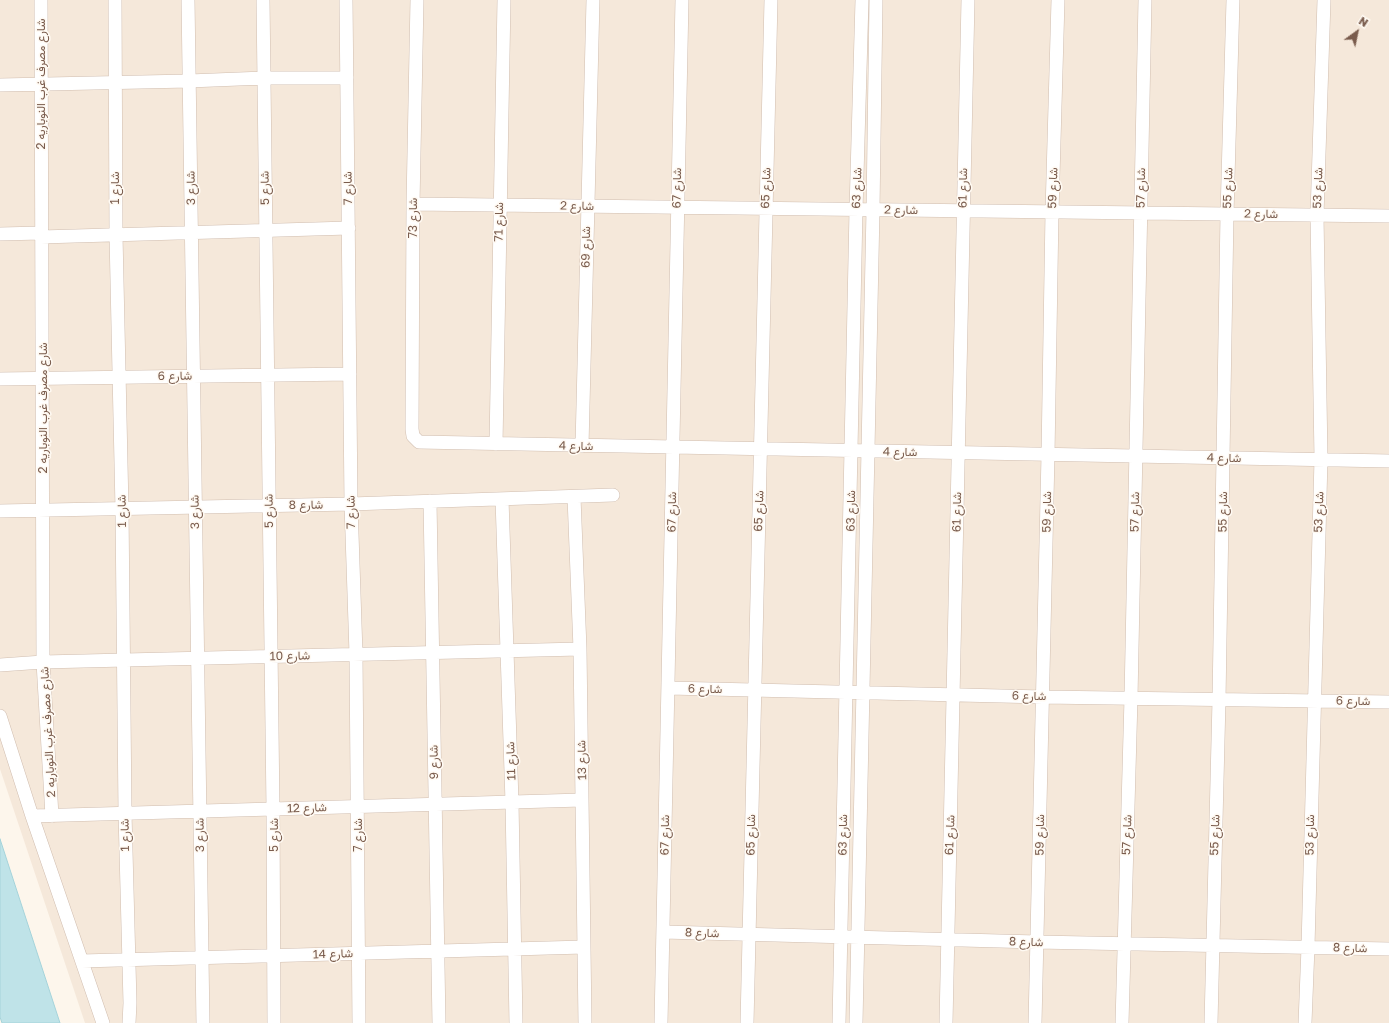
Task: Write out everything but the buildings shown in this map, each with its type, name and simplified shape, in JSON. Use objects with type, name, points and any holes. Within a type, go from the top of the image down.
[{"type":"street","name":"شارع مصرف غرب النوباريه 2","points":[[40,0],[43,378],[43,662],[52,816]]},
{"type":"street","name":"شارع 1","points":[[114,0],[116,235],[120,377],[129,1023]]},
{"type":"street","name":"شارع 3","points":[[188,0],[203,1023]]},
{"type":"street","name":"شارع 5","points":[[263,0],[274,809],[274,1023]]},
{"type":"street","name":"شارع 7","points":[[346,0],[351,504],[356,654],[358,806],[359,1023]]},
{"type":"street","name":"شارع 73","points":[[413,436],[413,204],[417,0]]},
{"type":"street","name":"شارع 71","points":[[496,444],[504,0]]},
{"type":"street","name":"شارع 69","points":[[582,446],[592,0]]},
{"type":"street","name":"شارع 67","points":[[661,1023],[682,0]]},
{"type":"street","name":"شارع 65","points":[[747,1023],[771,0]]},
{"type":"street","name":"شارع 63","points":[[839,1023],[856,210],[862,0]]},
{"type":"street","name":"شارع 63","points":[[856,1023],[876,0]]},
{"type":"street","name":"شارع 61","points":[[946,1023],[968,0]]},
{"type":"street","name":"شارع 59","points":[[1036,1023],[1052,212],[1058,0]]},
{"type":"street","name":"شارع 57","points":[[1122,1023],[1131,698],[1145,0]]},
{"type":"street","name":"شارع 55","points":[[1211,1023],[1224,458],[1227,214],[1233,0]]},
{"type":"street","name":"شارع 53","points":[[1305,1023],[1321,459],[1317,215],[1324,0]]},
{"type":"street","points":[[862,19],[876,19]]},
{"type":"street","points":[[0,86],[264,78],[346,78]]},
{"type":"street","name":"شارع 2","points":[[413,204],[1389,216]]},
{"type":"street","points":[[0,234],[116,235],[349,228]]},
{"type":"street","name":"شارع 6","points":[[0,379],[350,374]]},
{"type":"street","name":"شارع 4","points":[[413,436],[419,442],[496,444],[1389,461]]},
{"type":"street","name":"شارع 8","points":[[0,511],[351,504],[613,495]]},
{"type":"street","name":"شارع 13","points":[[574,497],[580,648],[585,1023]]},
{"type":"street","name":"شارع 11","points":[[502,499],[512,802],[516,1023]]},
{"type":"street","name":"شارع 9","points":[[430,501],[439,1023]]},
{"type":"street","name":"شارع 10","points":[[0,665],[43,662],[580,648]]},
{"type":"street","name":"شارع 6","points":[[669,688],[1043,697],[1389,702]]},
{"type":"street","points":[[0,716],[32,816],[103,1023]]},
{"type":"street","name":"شارع 12","points":[[32,816],[582,800]]},
{"type":"street","name":"شارع 8","points":[[663,932],[1389,950]]},
{"type":"street","name":"شارع 14","points":[[82,961],[584,947]]},
{"type":"shaded area","points":[[0,0],[1389,0],[1389,1023],[85,1023],[0,769]]},
{"type":"water","points":[[0,839],[60,1023],[2,1023],[0,1017]]}]
